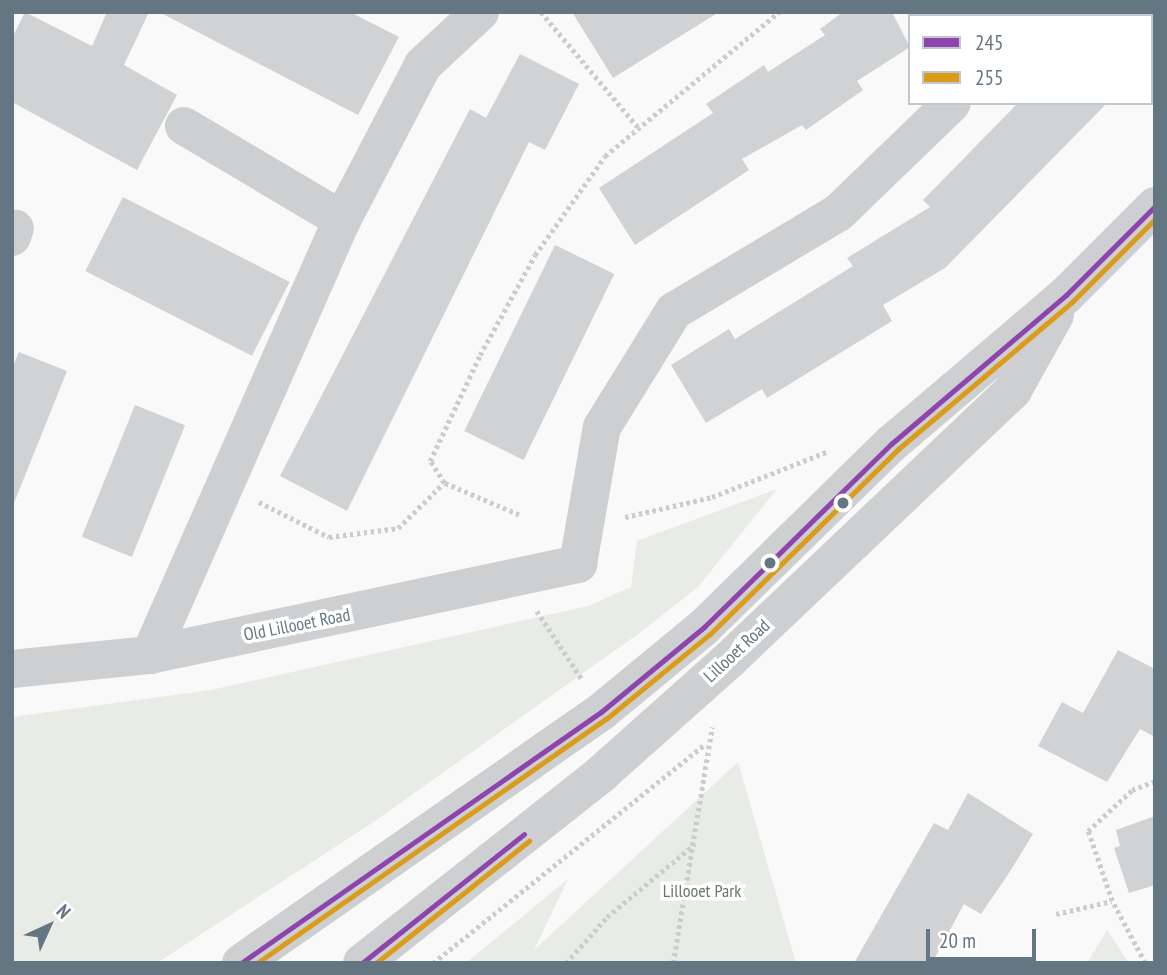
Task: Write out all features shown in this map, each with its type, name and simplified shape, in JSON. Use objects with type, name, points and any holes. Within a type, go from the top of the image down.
[{"type":"street","points":[[150,655],[342,220],[423,65],[480,12]]},
{"type":"street","points":[[583,526],[602,427],[674,311],[838,213],[950,105]]},
{"type":"street","points":[[184,126],[342,220]]},
{"type":"street","name":"Lillooet Road","points":[[241,963],[601,712],[704,627],[891,444],[1066,295],[1155,206]]},
{"type":"street","name":"Lillooet Road","points":[[362,963],[600,774],[731,658],[1013,390],[1066,295]]},
{"type":"street","name":"Old Lillooet Road","points":[[12,668],[150,655],[531,578],[578,564],[583,526]]},
{"type":"street","points":[[704,627],[731,658]]},
{"type":"path","points":[[541,12],[638,127]]},
{"type":"path","points":[[519,515],[444,482],[430,461],[480,355],[535,255],[605,156],[779,12]]},
{"type":"path","points":[[797,12],[811,12]]},
{"type":"path","points":[[583,526],[712,497],[827,452]]},
{"type":"path","points":[[225,485],[329,537],[398,528],[444,482]]},
{"type":"path","points":[[531,578],[538,617],[583,680]]},
{"type":"path","points":[[433,963],[705,744],[695,844],[673,963]]},
{"type":"path","points":[[1145,963],[1112,901],[1088,831],[1132,790],[1155,781]]},
{"type":"path","points":[[566,963],[607,916],[695,844]]},
{"type":"path","points":[[1056,914],[1112,901]]},
{"type":"green space","points":[[777,489],[698,587],[641,632],[375,821],[157,963],[12,963],[12,717],[211,690],[588,606],[631,587],[637,541]]},
{"type":"green space","name":"Lillooet Park","points":[[738,762],[796,963],[466,963],[568,879],[534,950]]},
{"type":"green space","points":[[1107,930],[1129,963],[1087,963]]},
{"type":"building","points":[[25,12],[92,46],[107,12],[149,12],[124,65],[177,95],[137,170],[12,102],[12,38]]},
{"type":"building","points":[[159,12],[350,12],[399,37],[358,115]]},
{"type":"building","points":[[572,12],[719,12],[613,78]]},
{"type":"building","points":[[843,12],[892,12],[908,48],[857,81],[863,90],[806,130],[802,125],[742,159],[749,170],[635,245],[599,188],[713,113],[706,104],[764,65],[768,72],[825,35],[820,29]]},
{"type":"building","points":[[520,54],[579,84],[545,150],[529,142],[347,511],[280,476],[470,109],[486,118]]},
{"type":"building","points":[[1016,105],[1105,105],[945,268],[883,305],[892,321],[767,398],[762,389],[706,423],[671,365],[729,329],[735,339],[853,266],[847,258],[930,207],[923,200]]},
{"type":"building","points":[[123,197],[290,282],[252,356],[85,271]]},
{"type":"building","points":[[555,245],[614,274],[524,460],[464,431]]},
{"type":"building","points":[[19,352],[67,371],[14,503],[12,368]]},
{"type":"building","points":[[135,405],[185,425],[132,557],[82,537]]},
{"type":"building","points":[[1118,650],[1155,669],[1155,737],[1140,729],[1107,782],[1038,746],[1062,702],[1083,713]]},
{"type":"building","points":[[968,793],[1033,834],[1009,873],[981,914],[964,904],[932,963],[854,963],[934,823],[948,830]]},
{"type":"building","points":[[1155,816],[1155,885],[1129,893],[1114,848],[1120,846],[1116,830]]},
{"type":"transit line","name":"245","points":[[241,963],[601,712],[704,627],[891,444],[1066,295],[1155,206]]},
{"type":"transit line","name":"255","points":[[257,963],[606,719],[710,634],[897,450],[1072,302],[1155,219]]},
{"type":"transit line","name":"245","points":[[362,963],[524,834]]},
{"type":"transit line","name":"255","points":[[376,963],[529,841]]}]
